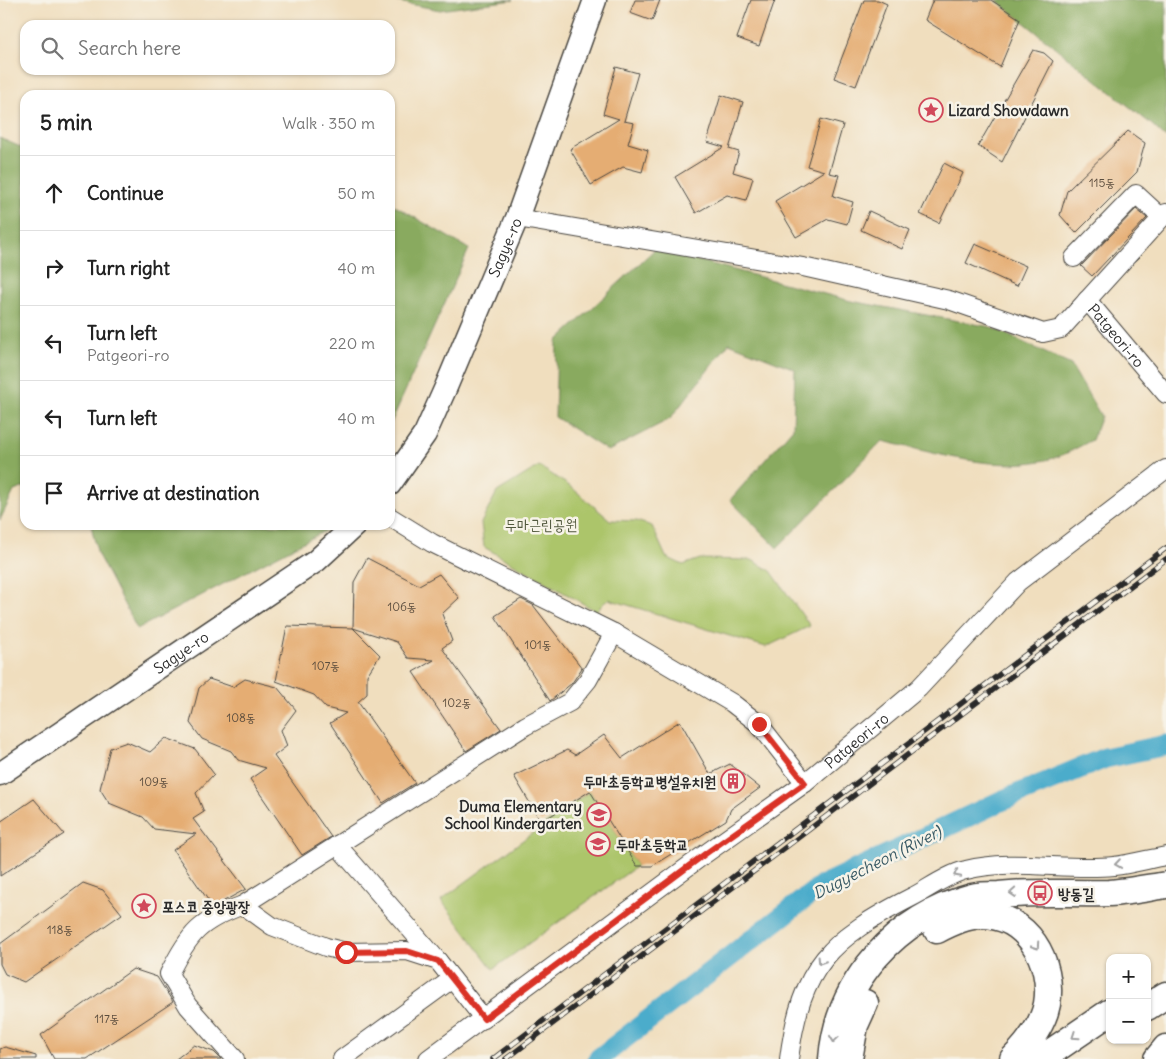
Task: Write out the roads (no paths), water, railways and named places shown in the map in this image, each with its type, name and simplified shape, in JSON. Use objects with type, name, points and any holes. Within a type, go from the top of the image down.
[{"type":"highway","points":[[832,1059],[834,1034],[849,995],[870,962],[897,935],[935,910],[974,897],[1020,893],[1111,893],[1166,885]]},
{"type":"highway","points":[[849,1059],[855,1025],[871,991],[892,962],[924,937],[955,921],[980,915],[1003,919],[1024,930],[1039,949],[1046,968],[1049,983],[1047,1005],[1040,1024],[1026,1046],[1013,1059]]},
{"type":"highway","points":[[1151,984],[1166,974]]},
{"type":"highway","points":[[1151,1004],[1166,995]]},
{"type":"highway","points":[[1041,1059],[1106,1015]]},
{"type":"highway","points":[[1071,1059],[1106,1036]]},
{"type":"highway","points":[[1157,1059],[1166,1048]]},
{"type":"main road","name":"Sagye-ro","points":[[395,477],[424,434],[517,218],[595,0]]},
{"type":"main road","name":"Sagye-ro","points":[[0,774],[316,561],[350,530]]},
{"type":"street","points":[[517,218],[813,269],[949,300],[1043,333],[1061,329],[1164,216],[1136,194],[1074,258]]},
{"type":"street","name":"Patgeori-ro","points":[[1087,300],[1166,394]]},
{"type":"street","name":"Patgeori-ro","points":[[428,1059],[682,871],[805,783],[918,688],[1018,582],[1166,468]]},
{"type":"street","points":[[395,520],[432,543],[614,633],[732,703],[759,724],[805,783]]},
{"type":"street","points":[[235,1059],[188,1006],[169,974],[179,954],[196,930],[214,916],[243,905],[525,726],[570,702],[588,680],[614,633]]},
{"type":"street","points":[[337,845],[438,961],[484,1019]]},
{"type":"street","points":[[789,1059],[798,1008],[809,981],[825,954],[844,937],[902,902],[964,870],[998,866],[1113,866],[1166,856]]},
{"type":"street","points":[[243,905],[272,926],[326,947],[346,952],[407,951],[438,961]]},
{"type":"street","points":[[342,1059],[452,979]]},
{"type":"waterway","name":"Dugyecheon (River)","points":[[598,1059],[821,886],[1001,801],[1105,758],[1166,745]]},
{"type":"railway","points":[[493,1059],[1166,548]]},
{"type":"railway","points":[[506,1059],[1166,559]]},
{"type":"place","name":"Lizard Showdawn","points":[[931,110]]},
{"type":"place","name":"두마초등학교병설유치원","points":[[733,781]]},
{"type":"place","name":"Duma Elementary School Kindergarten","points":[[599,815]]},
{"type":"place","name":"두마초등학교","points":[[598,844]]},
{"type":"place","name":"방동길","points":[[1040,893]]},
{"type":"place","name":"포스코 중앙광장","points":[[144,906]]},
{"type":"park label","name":"두마근린공원","points":[[541,524]]}]
